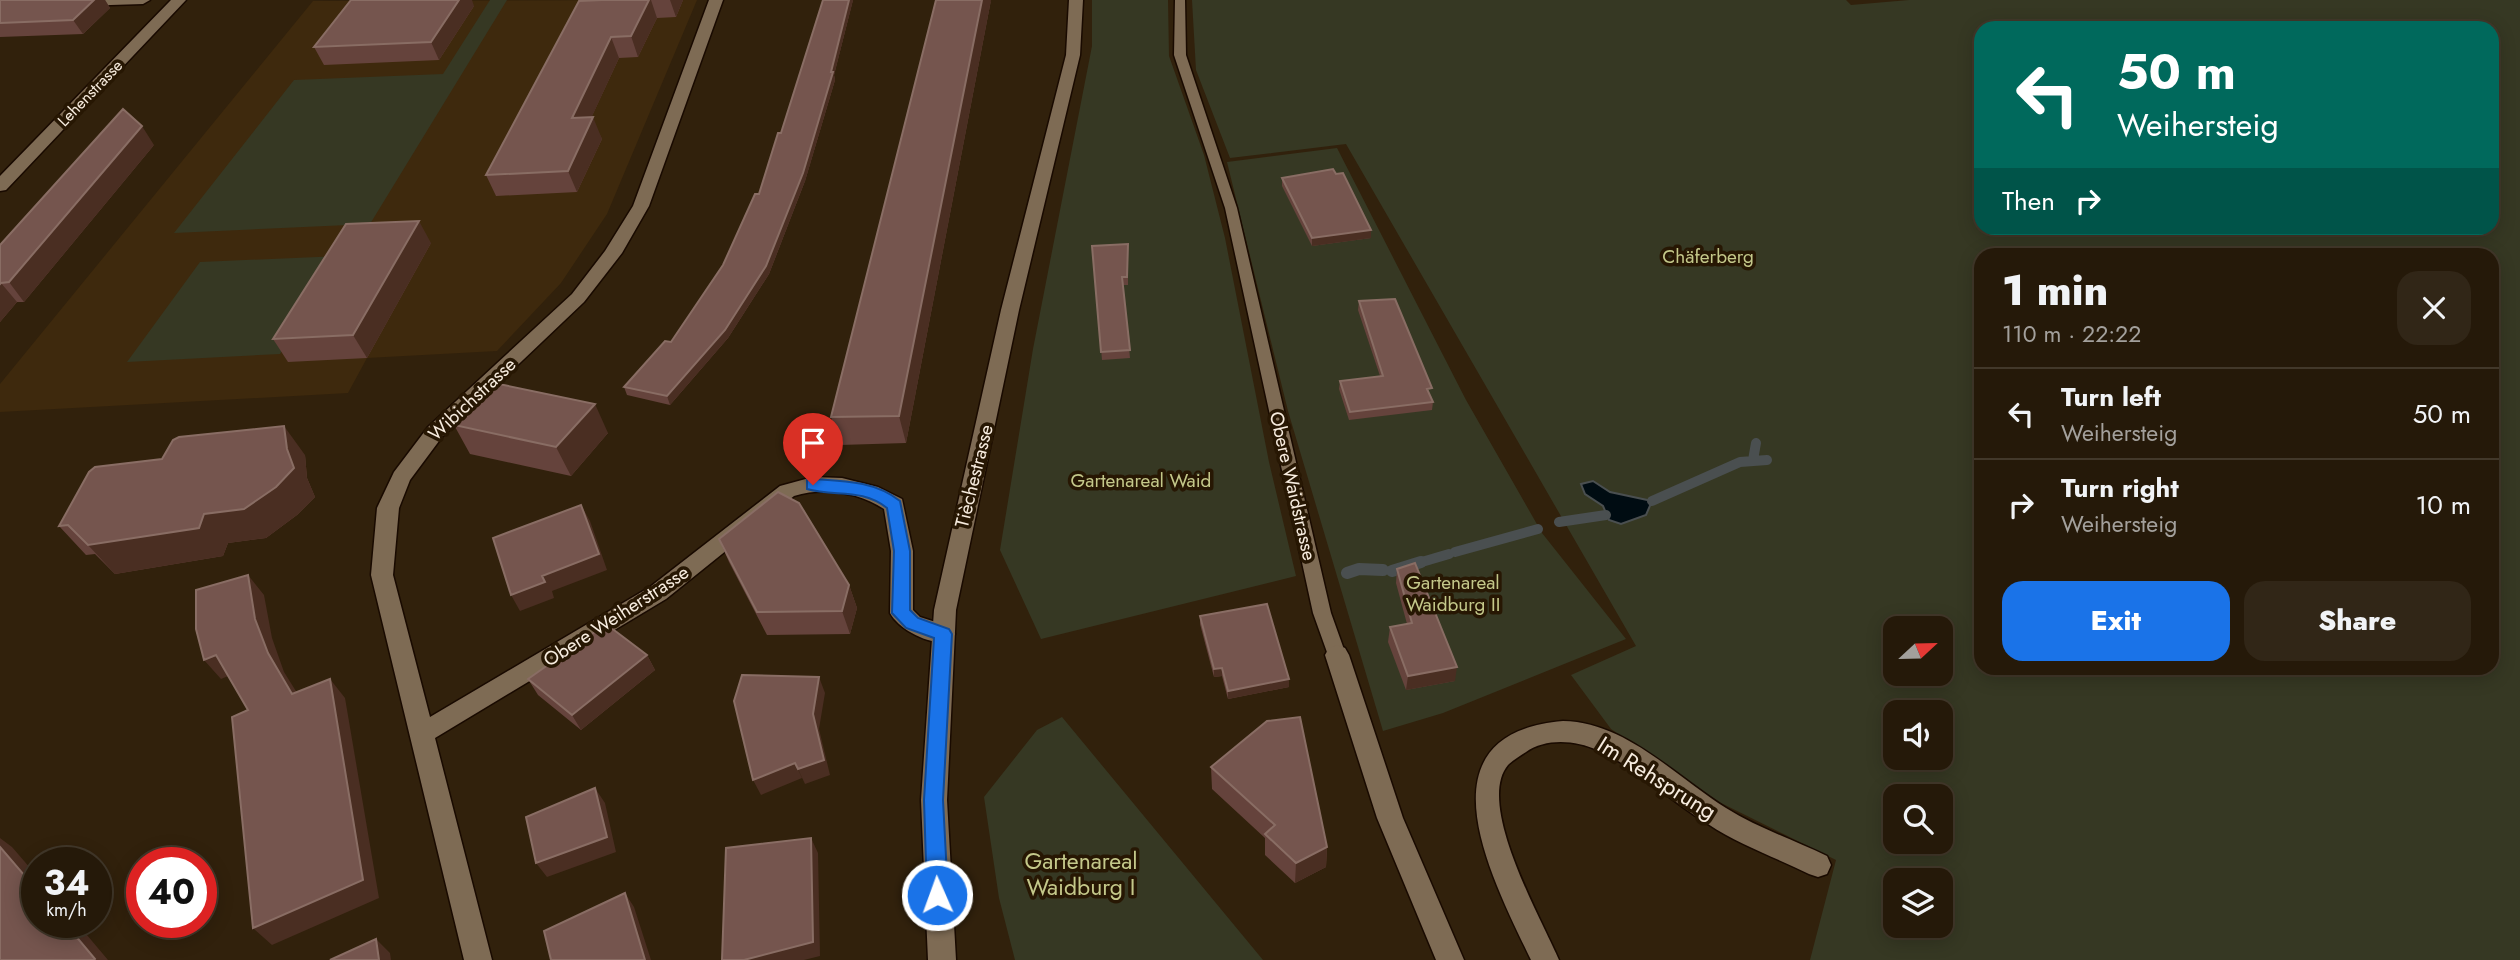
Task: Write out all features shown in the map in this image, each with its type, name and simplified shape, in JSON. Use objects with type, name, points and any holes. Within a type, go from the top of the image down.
[{"type":"street","points":[[65,3],[143,0]]},
{"type":"street","name":"Lehenstrasse","points":[[0,186],[179,0]]},
{"type":"street","name":"Wibichstrasse","points":[[478,960],[383,575],[388,508],[401,477],[435,432],[578,298],[614,253],[641,206],[716,0]]},
{"type":"street","name":"Tièchestrasse","points":[[942,960],[934,800],[943,634],[960,536],[976,478],[1010,310],[1073,55],[1076,0]]},
{"type":"street","name":"Obere Weiherstrasse","points":[[422,733],[511,683],[658,593],[787,491],[800,486],[855,487],[882,495],[894,505],[902,551],[901,613],[912,623],[943,634]]},
{"type":"street","name":"Obere Waidstrasse","points":[[1337,655],[1390,818],[1450,960]]},
{"type":"street","name":"Im Rehsprung","points":[[1545,960],[1488,826],[1487,798],[1490,776],[1497,763],[1511,748],[1533,737],[1560,731],[1587,734],[1613,745],[1720,818],[1818,865]]},
{"type":"lane","name":"Obere Waidstrasse","points":[[1180,0],[1180,55],[1231,208],[1319,600],[1337,655]]},
{"type":"shaded area","points":[[697,0],[607,214],[561,283],[497,351],[367,358],[348,393],[0,412],[0,384],[313,1]]},
{"type":"shaded area","points":[[1593,481],[1610,492],[1652,501],[1646,515],[1621,524],[1609,520],[1603,506],[1585,494],[1581,484]]},
{"type":"green space","points":[[490,0],[507,0],[370,224],[174,233],[294,80],[443,74]]},
{"type":"green space","name":"Gartenareal Waid","points":[[1092,0],[1168,0],[1169,56],[1204,155],[1225,238],[1269,462],[1296,576],[1041,639],[1000,550],[1033,349],[1092,46]]},
{"type":"green space","name":"Chäferberg","points":[[1192,0],[1846,0],[1851,5],[1909,0],[2520,0],[2520,960],[1810,960],[1836,860],[1721,803],[1611,729],[1571,675],[1636,646],[1346,144],[1230,158],[1196,70]]},
{"type":"green space","name":"Gartenareal Waidburg II","points":[[1337,148],[1466,400],[1542,533],[1626,639],[1443,713],[1383,731],[1288,411],[1227,162]]},
{"type":"green space","points":[[341,256],[280,354],[127,362],[200,262]]},
{"type":"green space","name":"Gartenareal Waidburg I","points":[[1062,717],[1263,960],[1015,960],[999,898],[984,797],[1037,730]]},
{"type":"building","points":[[0,0],[94,0],[73,20],[0,23]]},
{"type":"building","points":[[351,0],[459,0],[431,42],[314,47]]},
{"type":"building","points":[[649,0],[631,36],[611,37],[572,118],[593,117],[568,171],[486,175],[579,1]]},
{"type":"building","points":[[823,0],[849,0],[833,72],[803,173],[766,266],[725,330],[667,396],[624,387],[665,341],[671,342],[723,265],[755,194],[759,194]]},
{"type":"building","points":[[936,0],[982,0],[899,416],[831,417]]},
{"type":"building","points":[[123,109],[142,126],[9,282],[0,284],[0,245]]},
{"type":"building","points":[[1333,169],[1336,174],[1343,173],[1371,230],[1312,238],[1282,178]]},
{"type":"building","points":[[419,221],[353,335],[273,339],[346,224]]},
{"type":"building","points":[[1128,244],[1127,277],[1122,277],[1130,350],[1101,352],[1092,246]]},
{"type":"building","points":[[1395,299],[1432,388],[1427,389],[1433,402],[1350,412],[1340,381],[1383,376],[1359,301]]},
{"type":"building","points":[[494,383],[595,404],[556,447],[454,425]]},
{"type":"building","points":[[284,426],[287,449],[294,468],[276,487],[244,509],[204,514],[199,528],[88,545],[68,525],[59,526],[89,472],[95,467],[162,459],[173,440],[179,437]]},
{"type":"building","points":[[778,492],[799,503],[849,585],[842,611],[757,612],[719,539]]},
{"type":"building","points":[[581,505],[599,554],[542,576],[545,582],[511,595],[493,538]]},
{"type":"building","points":[[1415,563],[1457,667],[1408,676],[1390,627],[1412,623],[1397,569]]},
{"type":"building","points":[[248,575],[255,619],[268,653],[292,694],[330,679],[363,880],[253,928],[232,717],[248,710],[216,655],[204,660],[196,629],[196,590]]},
{"type":"building","points":[[1267,604],[1289,679],[1228,691],[1222,668],[1214,669],[1200,616]]},
{"type":"building","points":[[606,624],[647,655],[572,715],[528,679]]},
{"type":"building","points":[[742,675],[819,677],[813,714],[824,760],[798,769],[795,763],[753,780],[734,701]]},
{"type":"building","points":[[1300,717],[1327,847],[1296,863],[1265,834],[1275,825],[1211,767],[1267,721]]},
{"type":"building","points":[[595,788],[607,837],[536,863],[526,817]]},
{"type":"building","points":[[811,838],[813,942],[744,960],[722,960],[726,848]]},
{"type":"building","points":[[0,847],[21,871],[21,938],[77,938],[95,959],[0,960]]},
{"type":"building","points":[[625,893],[645,960],[551,960],[544,931]]},
{"type":"building","points":[[376,939],[379,960],[330,960]]},
{"type":"waterway","points":[[1753,460],[1756,443]]},
{"type":"waterway","points":[[1652,501],[1740,462],[1767,460]]},
{"type":"waterway","points":[[1559,522],[1606,515]]},
{"type":"waterway","points":[[1455,552],[1538,529]]},
{"type":"waterway","points":[[1415,564],[1449,554]]},
{"type":"waterway","points":[[1392,571],[1421,562]]},
{"type":"waterway","points":[[1347,573],[1359,569],[1383,570]]},
{"type":"route","points":[[813,485],[855,487],[882,495],[894,505],[900,526],[902,551],[901,613],[912,623],[943,634],[934,800],[937,895]]}]
